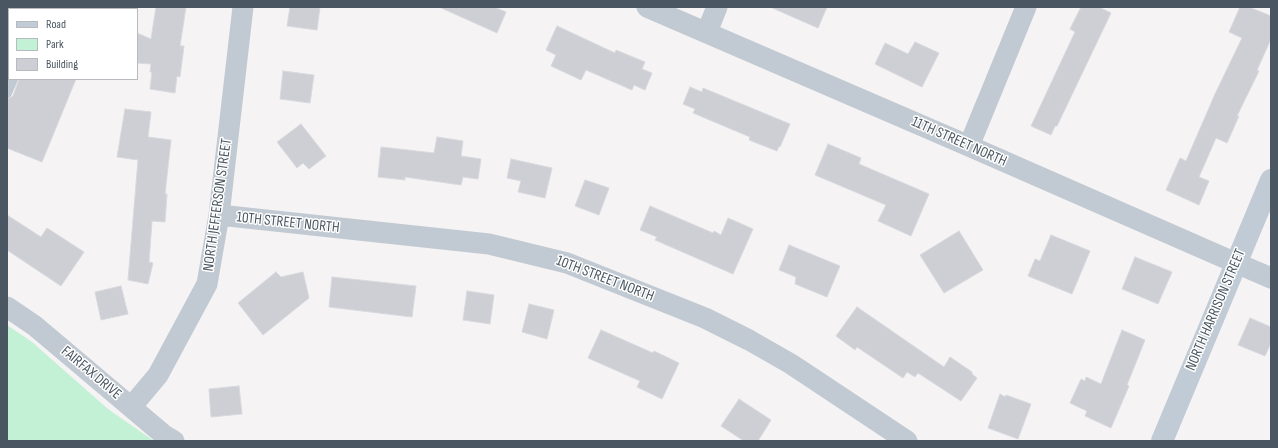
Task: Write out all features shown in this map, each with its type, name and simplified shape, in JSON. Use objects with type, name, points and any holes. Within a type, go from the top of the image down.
[{"type":"street","name":"NORTH JEFFERSON STREET","points":[[132,406],[158,375],[206,284],[219,215],[243,7]]},
{"type":"street","name":"11TH STREET NORTH","points":[[647,7],[1271,278]]},
{"type":"street","points":[[706,32],[717,7]]},
{"type":"street","points":[[969,146],[1026,7]]},
{"type":"street","name":"NORTH HARRISON STREET","points":[[1162,441],[1271,180]]},
{"type":"street","name":"10TH STREET NORTH","points":[[219,215],[489,244],[566,262],[705,318],[749,340],[791,364],[908,441]]},
{"type":"street","name":"FAIRFAX DRIVE","points":[[7,307],[35,326],[132,406],[164,435],[174,441]]},
{"type":"lane","points":[[7,93],[13,80]]},
{"type":"green space","points":[[7,325],[32,342],[108,409],[154,441],[7,441]]},
{"type":"building","points":[[156,7],[186,7],[180,46],[184,46],[180,77],[177,76],[175,93],[150,89],[152,72],[150,72],[151,64],[138,63],[138,33],[151,39]]},
{"type":"building","points":[[290,7],[320,7],[317,30],[287,26]]},
{"type":"building","points":[[439,7],[494,7],[506,12],[497,33]]},
{"type":"building","points":[[770,7],[827,7],[818,28]]},
{"type":"building","points":[[1081,7],[1099,7],[1111,13],[1057,126],[1055,126],[1051,135],[1031,126],[1075,32],[1070,29]]},
{"type":"building","points":[[1240,7],[1249,7],[1271,16],[1271,39],[1257,70],[1259,71],[1237,116],[1239,116],[1227,143],[1216,138],[1199,177],[1209,181],[1199,205],[1166,190],[1180,158],[1186,161],[1215,94],[1242,38],[1229,32]]},
{"type":"building","points":[[557,26],[615,53],[616,50],[645,62],[642,69],[652,73],[645,90],[634,85],[632,90],[586,70],[581,80],[551,66],[556,55],[546,50]]},
{"type":"building","points":[[915,42],[939,53],[922,87],[875,64],[885,43],[908,54]]},
{"type":"building","points":[[283,71],[314,75],[310,103],[280,99]]},
{"type":"building","points":[[19,80],[76,80],[42,162],[7,148],[7,99],[13,96]]},
{"type":"building","points":[[690,87],[702,92],[703,88],[790,124],[780,147],[779,146],[777,151],[749,140],[750,137],[693,113],[695,109],[683,104]]},
{"type":"building","points":[[125,109],[151,112],[148,137],[171,140],[165,194],[167,194],[165,222],[152,221],[149,262],[153,263],[148,284],[128,280],[138,160],[117,157]]},
{"type":"building","points":[[301,124],[326,156],[309,169],[303,163],[297,168],[277,142]]},
{"type":"building","points":[[437,137],[463,141],[461,156],[481,159],[478,179],[463,177],[461,185],[405,177],[405,180],[378,177],[381,147],[434,153]]},
{"type":"building","points":[[828,144],[861,158],[859,164],[929,194],[911,236],[878,221],[886,205],[815,175]]},
{"type":"building","points":[[511,159],[552,168],[545,198],[518,192],[521,181],[507,178]]},
{"type":"building","points":[[585,180],[609,188],[599,215],[575,206]]},
{"type":"building","points":[[650,206],[721,235],[728,218],[753,229],[733,274],[655,240],[657,237],[640,230]]},
{"type":"building","points":[[7,215],[41,237],[47,228],[84,252],[61,286],[7,250]]},
{"type":"building","points":[[959,231],[983,270],[944,293],[920,255]]},
{"type":"building","points":[[1051,235],[1090,251],[1072,294],[1028,276],[1035,259],[1040,261]]},
{"type":"building","points":[[789,245],[840,266],[827,297],[795,284],[796,277],[779,270]]},
{"type":"building","points":[[1135,257],[1172,272],[1158,304],[1122,289]]},
{"type":"building","points":[[276,272],[281,277],[303,272],[309,298],[263,335],[238,303]]},
{"type":"building","points":[[332,277],[416,286],[412,317],[329,307]]},
{"type":"building","points":[[121,286],[128,314],[101,320],[95,292]]},
{"type":"building","points":[[467,291],[494,295],[490,324],[463,320]]},
{"type":"building","points":[[529,304],[554,310],[547,339],[522,332]]},
{"type":"building","points":[[857,307],[944,367],[950,357],[972,372],[972,374],[977,378],[961,401],[918,373],[915,377],[907,372],[903,378],[857,347],[855,350],[836,336]]},
{"type":"building","points":[[1250,318],[1271,327],[1271,343],[1265,356],[1238,345]]},
{"type":"building","points":[[601,330],[653,353],[654,351],[679,363],[662,399],[637,387],[640,381],[588,358]]},
{"type":"building","points":[[1122,330],[1145,340],[1127,385],[1129,386],[1111,428],[1085,416],[1087,411],[1070,403],[1081,379],[1085,381],[1086,377],[1101,384]]},
{"type":"building","points":[[239,386],[242,414],[211,417],[209,389]]},
{"type":"building","points":[[1000,394],[1005,397],[1006,395],[1031,404],[1018,439],[988,428]]},
{"type":"building","points":[[739,399],[771,420],[758,441],[744,441],[721,426]]}]
